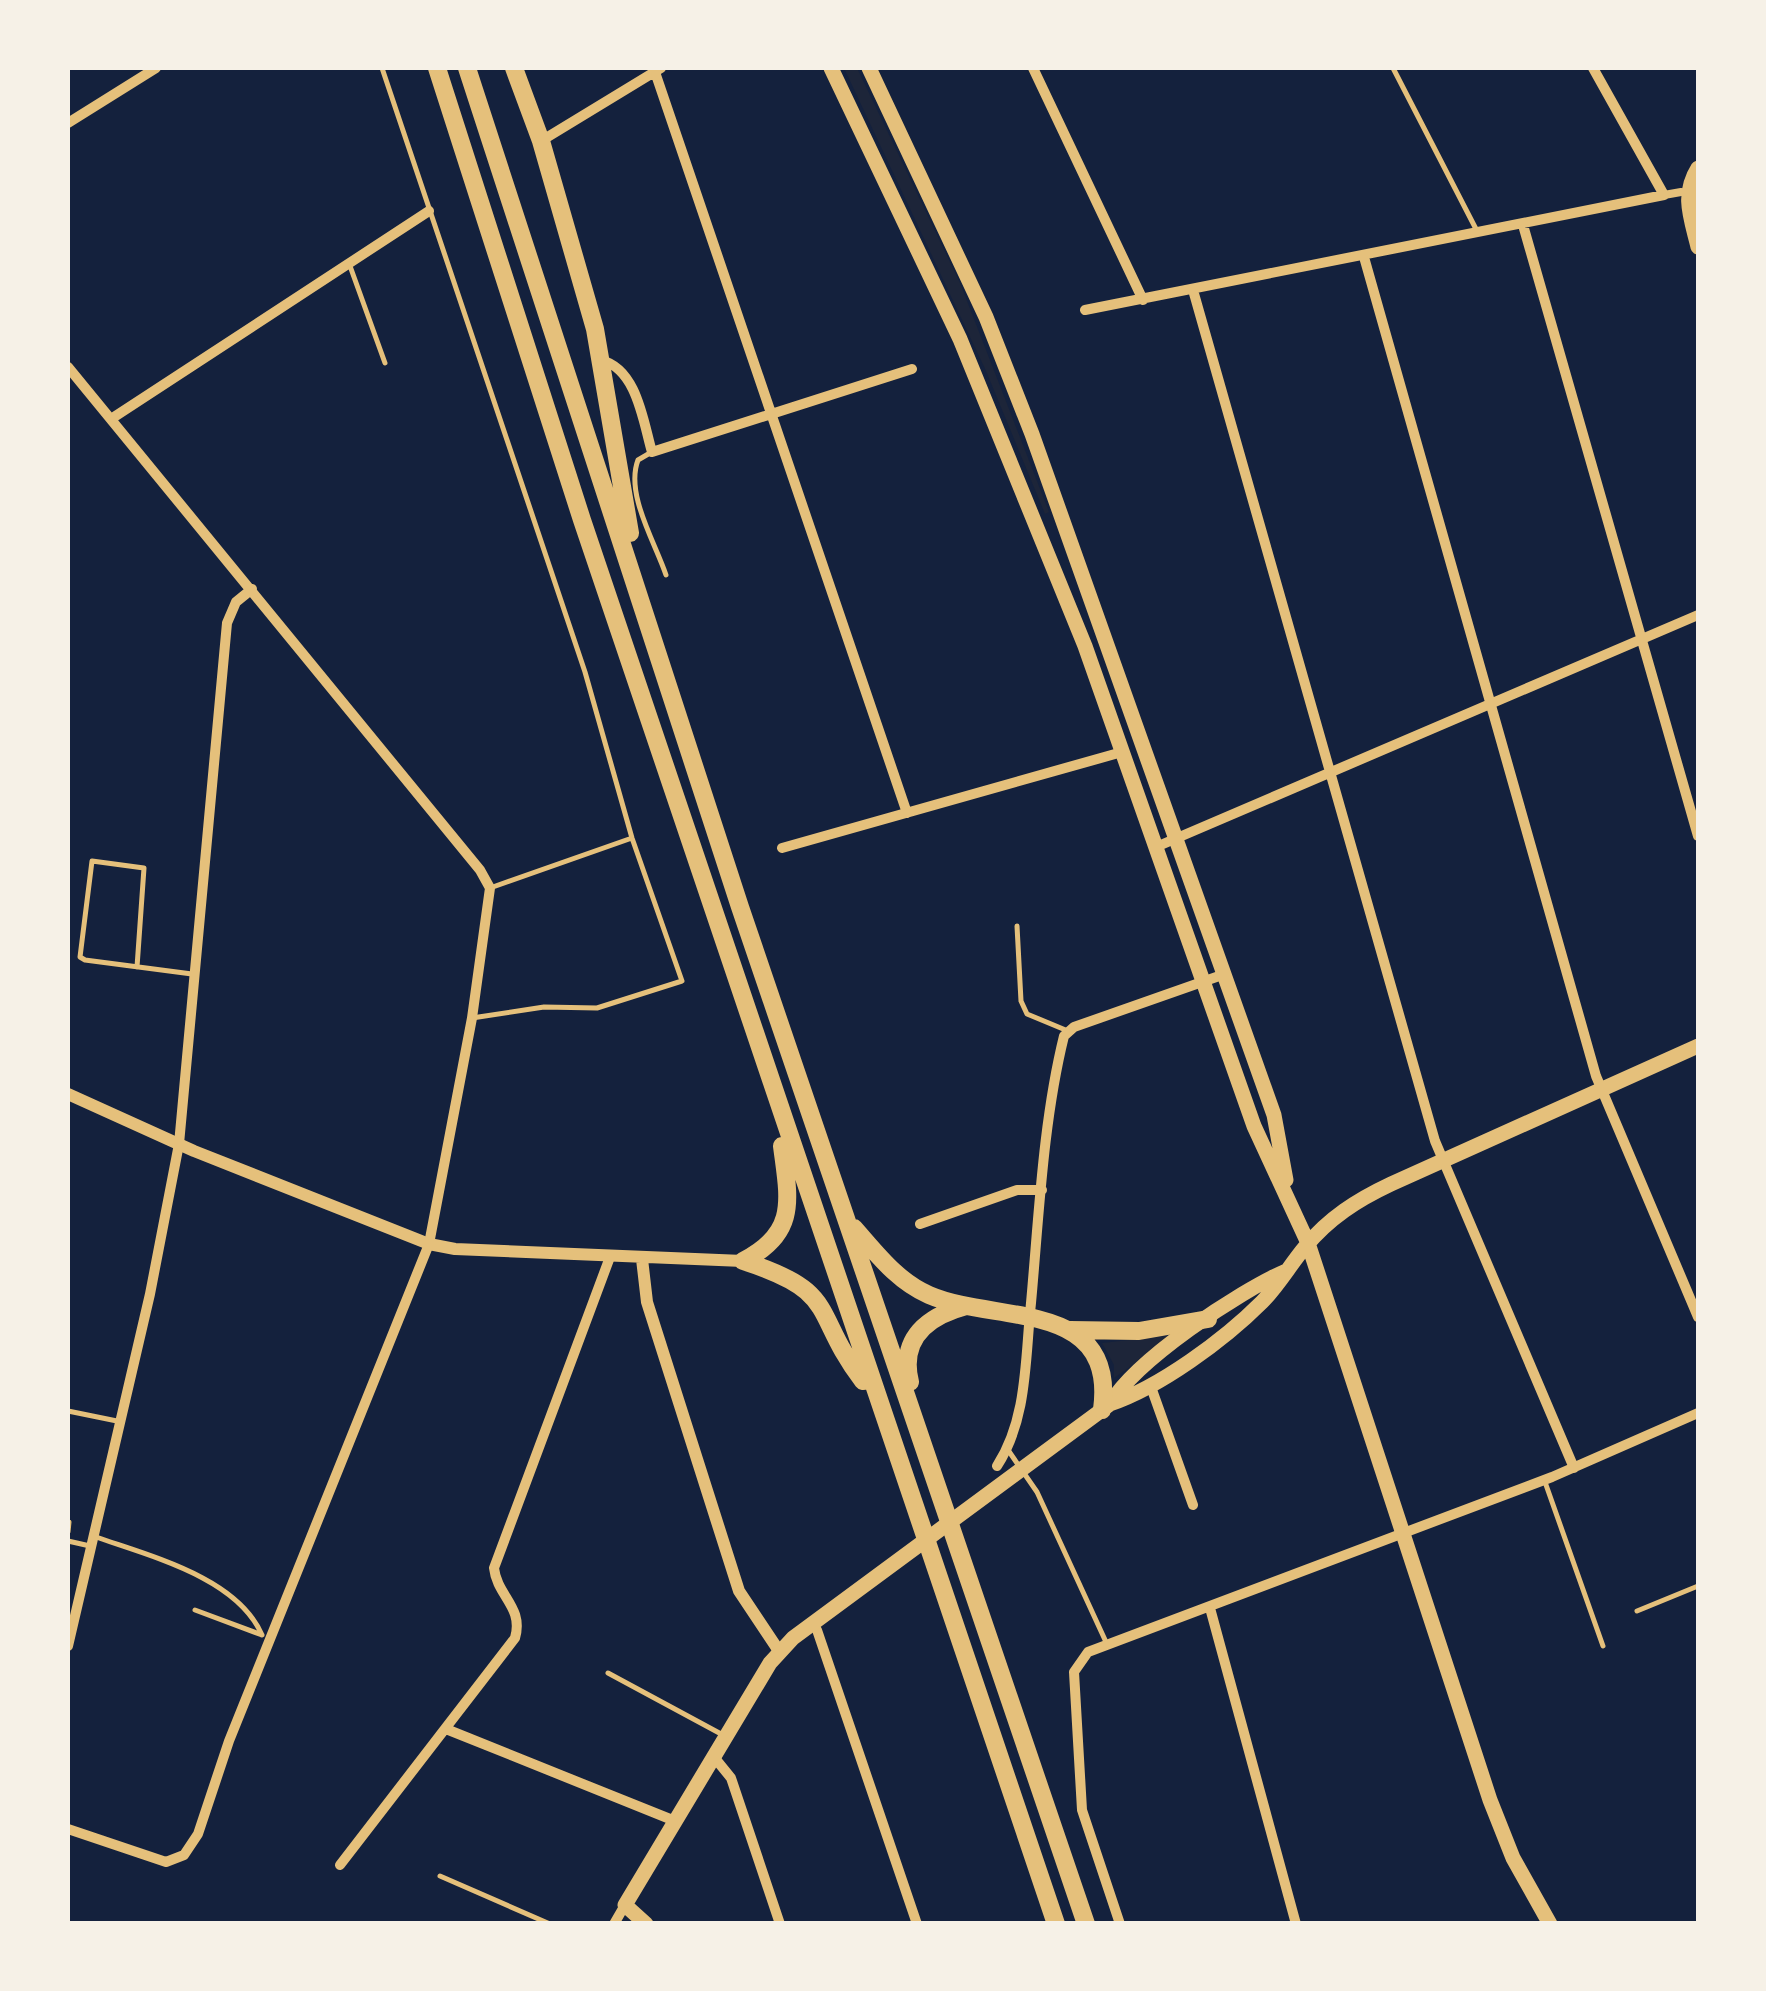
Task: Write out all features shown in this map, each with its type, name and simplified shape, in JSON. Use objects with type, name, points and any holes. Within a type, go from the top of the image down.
[{"type":"highway","points":[[437,68],[576,502],[784,1126],[1056,1924]]},
{"type":"highway","points":[[467,68],[920,1436],[1086,1924]]},
{"type":"highway","points":[[514,68],[541,142],[601,360],[644,607]]},
{"type":"highway","points":[[742,1262],[772,1243],[784,1222],[788,1189],[782,1147],[784,1126]]},
{"type":"highway","points":[[848,1220],[904,1281],[933,1297],[1029,1317],[1067,1330],[1139,1331],[1208,1318]]},
{"type":"highway","points":[[742,1262],[785,1276],[813,1294],[875,1396]]},
{"type":"highway","points":[[920,1436],[908,1374],[910,1346],[927,1320],[967,1306]]},
{"type":"highway","points":[[1067,1330],[1100,1359],[1106,1407]]},
{"type":"main road","points":[[831,68],[982,389],[1072,611],[1254,1126],[1288,1192],[1308,1243],[1490,1800],[1513,1858],[1550,1924]]},
{"type":"main road","points":[[868,68],[986,317],[1032,434],[1277,1126],[1288,1192]]},
{"type":"main road","points":[[1698,168],[1685,189],[1698,247]]},
{"type":"main road","points":[[646,1924],[626,1905],[778,1652],[1069,1433],[1106,1407],[1152,1386],[1261,1303],[1308,1243],[1354,1203],[1698,1046]]},
{"type":"main road","points":[[1106,1407],[1129,1378],[1208,1318],[1252,1287],[1286,1271]]},
{"type":"street","points":[[68,122],[156,68]]},
{"type":"street","points":[[1033,68],[1143,300]]},
{"type":"street","points":[[1593,68],[1664,195]]},
{"type":"street","points":[[541,142],[658,70],[907,813]]},
{"type":"street","points":[[1085,310],[1523,225],[1685,189]]},
{"type":"street","points":[[111,419],[429,211]]},
{"type":"street","points":[[1523,225],[1698,836]]},
{"type":"street","points":[[1364,256],[1603,1092],[1698,1317]]},
{"type":"street","points":[[1193,290],[1442,1160],[1574,1468]]},
{"type":"street","points":[[601,360],[616,366],[630,386],[652,452],[912,369]]},
{"type":"street","points":[[68,367],[252,588],[480,870],[490,888],[472,1018],[429,1244],[267,1637],[198,1834],[184,1855],[166,1862],[68,1829]]},
{"type":"street","points":[[68,1646],[150,1294],[179,1144],[227,623],[236,602],[252,588]]},
{"type":"street","points":[[1156,847],[1698,616]]},
{"type":"street","points":[[782,848],[1122,752]]},
{"type":"street","points":[[997,1466],[1008,1450],[1022,1402],[1042,1190],[1068,1031],[1222,975]]},
{"type":"street","points":[[68,1094],[179,1144],[429,1244],[455,1250],[742,1262]]},
{"type":"street","points":[[920,1224],[1017,1190],[1042,1190]]},
{"type":"street","points":[[340,1865],[515,1638],[516,1608],[500,1587],[494,1568],[610,1257]]},
{"type":"street","points":[[642,1258],[647,1302],[739,1591],[778,1652]]},
{"type":"street","points":[[1152,1386],[1193,1506]]},
{"type":"street","points":[[1120,1924],[1082,1810],[1074,1694],[1074,1672],[1080,1659],[1106,1644],[1574,1468],[1698,1413]]},
{"type":"street","points":[[1210,1608],[1296,1924]]},
{"type":"street","points":[[815,1625],[917,1924]]},
{"type":"street","points":[[446,1729],[675,1821]]},
{"type":"street","points":[[714,1757],[731,1778],[780,1924]]},
{"type":"street","points":[[614,1924],[626,1905]]},
{"type":"lane","points":[[382,68],[585,672],[632,838],[682,982],[596,1008],[544,1008],[472,1018]]},
{"type":"lane","points":[[1393,68],[1478,234]]},
{"type":"lane","points":[[349,263],[384,363]]},
{"type":"lane","points":[[652,452],[638,460],[635,475],[640,503],[666,575]]},
{"type":"lane","points":[[490,888],[632,838]]},
{"type":"lane","points":[[137,968],[144,868],[92,860],[78,952],[85,960],[137,968],[194,975]]},
{"type":"lane","points":[[1017,926],[1021,1000],[1027,1014],[1068,1031]]},
{"type":"lane","points":[[68,1410],[118,1421]]},
{"type":"lane","points":[[1008,1450],[1037,1492],[1106,1644]]},
{"type":"lane","points":[[1544,1479],[1603,1646]]},
{"type":"lane","points":[[68,1532],[70,1522]]},
{"type":"lane","points":[[68,1541],[91,1541],[223,1591],[246,1607],[267,1637]]},
{"type":"lane","points":[[1637,1611],[1698,1586]]},
{"type":"lane","points":[[195,1610],[267,1637]]},
{"type":"lane","points":[[608,1672],[725,1736]]},
{"type":"lane","points":[[440,1876],[550,1924]]},
{"type":"shaded area","points":[[844,68],[857,68],[960,283],[1049,512],[1045,514],[986,371]]},
{"type":"shaded area","points":[[1175,1335],[1114,1378],[1114,1365],[1102,1343]]}]
